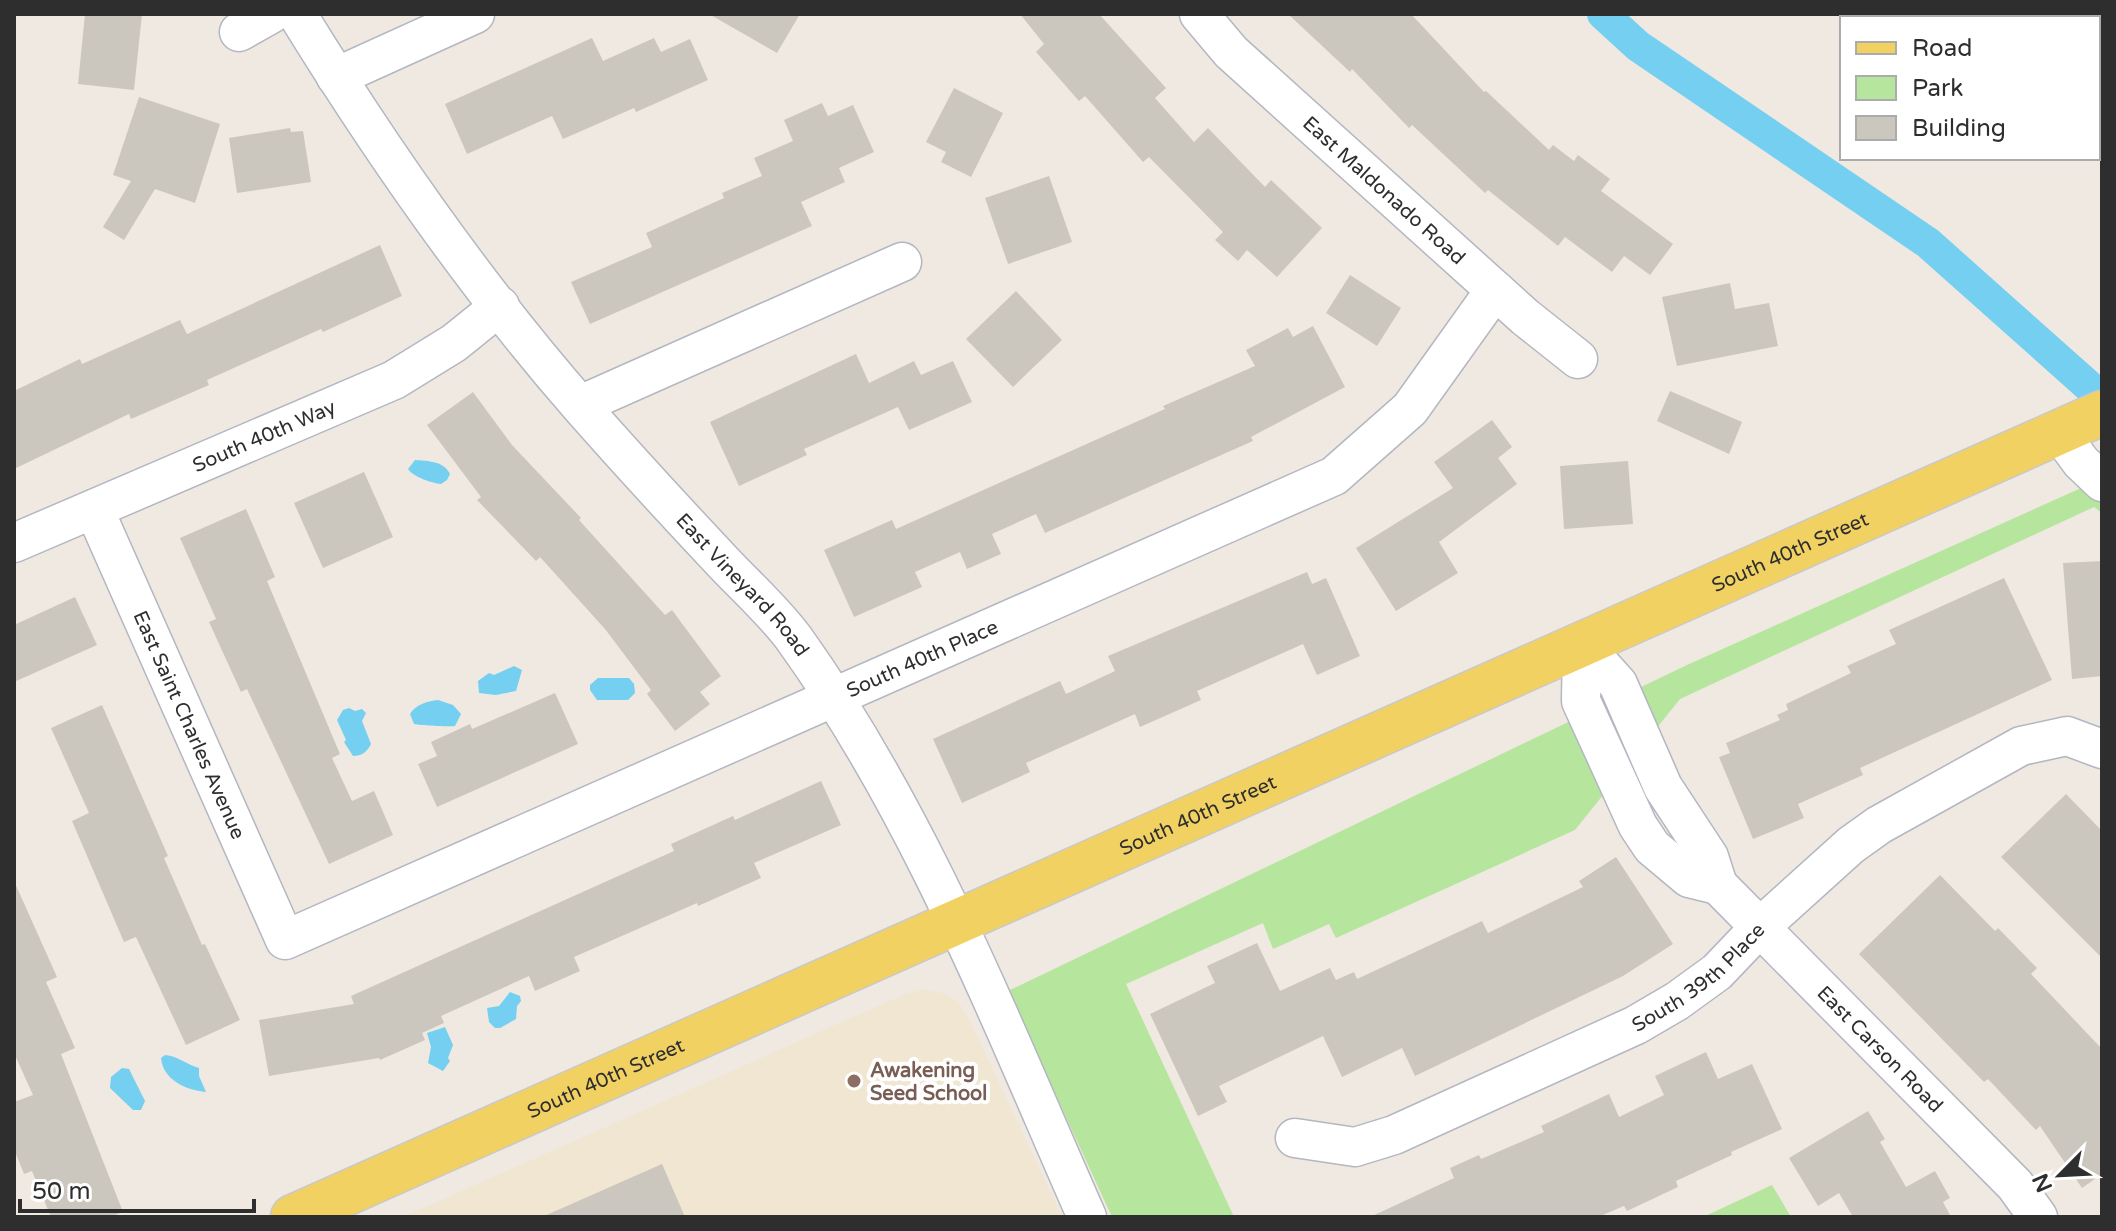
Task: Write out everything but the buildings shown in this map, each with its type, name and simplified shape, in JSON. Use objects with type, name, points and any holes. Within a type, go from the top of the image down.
[{"type":"main road","name":"South 40th Street","points":[[293,1217],[2102,413]]},
{"type":"street","name":"East Vineyard Road","points":[[297,14],[336,77],[500,306],[580,405],[792,635],[836,698],[868,750],[956,923],[1087,1217]]},
{"type":"street","points":[[336,77],[475,14]]},
{"type":"street","name":"East Maldonado Road","points":[[1199,14],[1231,52],[1495,290],[1578,359]]},
{"type":"street","points":[[580,405],[902,262]]},
{"type":"street","name":"South 40th Place","points":[[285,940],[1334,476],[1410,409],[1495,290]]},
{"type":"street","name":"South 40th Way","points":[[14,543],[394,380],[454,343],[500,306]]},
{"type":"street","points":[[2059,432],[2081,462],[2102,482]]},
{"type":"street","name":"East Saint Charles Avenue","points":[[94,509],[285,940]]},
{"type":"street","name":"East Carson Road","points":[[1582,644],[1618,684],[1663,787],[1709,857],[1718,885],[2015,1185],[2038,1217]]},
{"type":"street","name":"East Carson Road","points":[[1582,644],[1581,701],[1638,826],[1652,847],[1689,878],[1718,885]]},
{"type":"street","name":"South 39th Place","points":[[1295,1138],[1355,1147],[1394,1135],[1636,1025],[1717,972],[1822,869],[1879,825],[2021,746],[2067,736],[2102,749]]},
{"type":"street","points":[[1628,805],[1663,787]]},
{"type":"shaded area","name":"Awakening Seed School","points":[[924,989],[958,1001],[968,1017],[1062,1217],[403,1217],[903,995]]},
{"type":"green space","points":[[2090,484],[2102,498],[2102,513],[2094,507],[1680,699],[1575,830],[1336,938],[1329,924],[1273,949],[1263,923],[1126,984],[1234,1217],[1112,1217],[1008,991],[1687,665]]},
{"type":"green space","points":[[1772,1185],[1791,1217],[1703,1217]]},
{"type":"water","points":[[415,460],[444,466],[450,474],[447,480],[441,484],[414,475],[408,469]]},
{"type":"water","points":[[514,666],[522,670],[516,691],[496,695],[479,693],[478,681],[489,673],[494,675]]},
{"type":"water","points":[[598,678],[629,678],[634,684],[635,693],[628,700],[597,700],[590,685]]},
{"type":"water","points":[[438,700],[453,705],[461,714],[455,726],[414,724],[410,714],[416,708]]},
{"type":"water","points":[[349,708],[355,711],[362,709],[366,713],[362,721],[371,744],[364,753],[356,756],[344,742],[346,740],[337,720],[343,710]]},
{"type":"water","points":[[510,992],[520,996],[516,1019],[495,1028],[489,1022],[487,1008],[499,1006]]},
{"type":"water","points":[[445,1027],[453,1045],[448,1058],[450,1061],[443,1071],[428,1063],[431,1047],[427,1033]]},
{"type":"water","points":[[165,1055],[199,1068],[206,1092],[191,1089],[171,1078],[163,1066],[161,1058]]},
{"type":"water","points":[[122,1068],[129,1069],[145,1101],[141,1110],[133,1110],[110,1088],[111,1077]]},
{"type":"waterway","points":[[1603,14],[1638,46],[1928,243],[2102,398]]},
{"type":"place","name":"Awakening Seed School","points":[[854,1081]]}]
